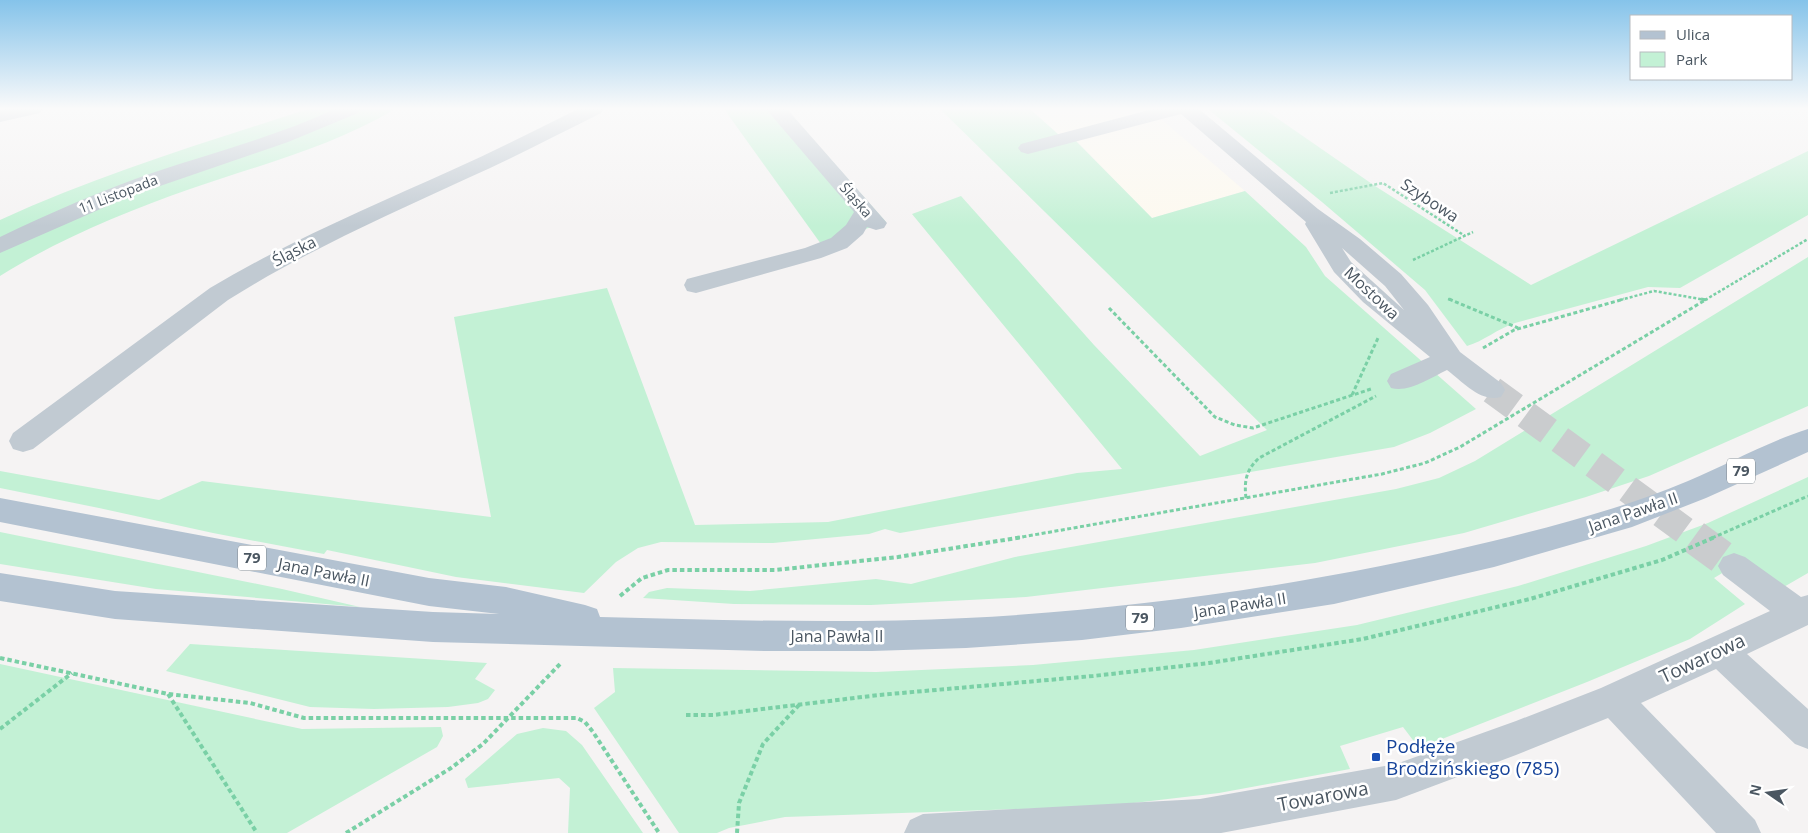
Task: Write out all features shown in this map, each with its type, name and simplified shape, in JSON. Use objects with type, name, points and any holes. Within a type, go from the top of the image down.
[{"type":"main road","name":"Jana Pawła II","points":[[0,587],[115,605],[358,624],[433,627],[765,636],[872,636],[966,633],[1082,625],[1181,614],[1334,590],[1494,554],[1621,518],[1696,490],[1808,440]]},
{"type":"main road","name":"Jana Pawła II","points":[[0,510],[429,592],[506,601],[648,632]]},
{"type":"street","name":"11 Listopada","points":[[0,246],[55,219],[124,190],[254,148]]},
{"type":"street","name":"Śląska","points":[[23,441],[219,294],[252,273],[287,254],[513,148]]},
{"type":"street","name":"Śląska","points":[[696,285],[814,253],[839,243],[871,217],[810,148]]},
{"type":"street","name":"Mostowa","points":[[1233,148],[1302,207],[1352,244],[1393,280],[1419,311],[1450,358]]},
{"type":"street","name":"Mostowa","points":[[1302,207],[1342,266],[1399,319],[1492,390]]},
{"type":"street","points":[[1400,381],[1450,358]]},
{"type":"street","points":[[1734,566],[1803,611]]},
{"type":"street","name":"Towarowa","points":[[923,833],[1121,828],[1200,818],[1396,782],[1516,738],[1613,698],[1720,651],[1803,611]]},
{"type":"street","points":[[1720,651],[1808,732]]},
{"type":"street","points":[[1613,698],[1742,833]]},
{"type":"path","name":"Szybowa","points":[[1302,207],[1383,183],[1465,236]]},
{"type":"path","points":[[1385,273],[1473,232]]},
{"type":"path","points":[[620,596],[639,578],[653,572],[668,570],[775,570],[898,557],[1031,536],[1382,474],[1424,463],[1444,456],[1808,240]]},
{"type":"path","points":[[1450,358],[1481,349],[1507,332],[1519,328],[1654,291],[1706,300]]},
{"type":"path","points":[[1448,299],[1519,328]]},
{"type":"path","points":[[1109,308],[1215,417],[1235,426],[1253,428],[1400,381]]},
{"type":"path","points":[[1352,395],[1379,336]]},
{"type":"path","points":[[1246,498],[1244,481],[1247,469],[1259,458],[1375,397],[1400,381]]},
{"type":"path","points":[[686,715],[712,715],[800,704],[1189,665],[1364,639],[1530,598],[1662,560],[1808,496]]},
{"type":"path","points":[[0,658],[168,694],[250,703],[304,718],[577,718],[584,722],[593,732],[659,833]]},
{"type":"path","points":[[346,833],[451,768],[483,744],[560,663]]},
{"type":"path","points":[[0,730],[72,673]]},
{"type":"path","points":[[168,694],[257,833]]},
{"type":"path","points":[[737,833],[739,803],[764,744],[800,704]]},
{"type":"shaded area","points":[[1083,148],[1195,148],[1245,191],[1152,218]]},
{"type":"green space","points":[[189,148],[313,148],[141,207],[69,238],[0,276],[0,220],[38,203]]},
{"type":"green space","points":[[752,148],[820,148],[886,222],[821,244]]},
{"type":"green space","points":[[980,148],[1083,148],[1152,218],[1245,191],[1306,247],[1325,276],[1476,409],[1430,433],[1394,447],[900,533],[885,529],[869,534],[773,543],[661,542],[638,548],[616,562],[584,593],[456,577],[327,550],[324,554],[213,533],[0,488],[0,471],[159,500],[202,481],[491,517],[454,317],[607,288],[695,525],[828,522],[1077,473],[1122,469],[912,214],[961,196],[1094,345],[1200,456],[1267,430]]},
{"type":"green space","points":[[1256,148],[1320,148],[1375,186],[1531,285],[1808,151],[1808,215],[1680,288],[1648,287],[1515,323],[1467,346],[1425,290]]},
{"type":"green space","points":[[1808,257],[1808,406],[1649,476],[1586,497],[1464,533],[1315,563],[1026,597],[871,605],[734,604],[643,598],[649,592],[667,588],[750,591],[876,579],[911,584],[1015,557],[1396,489],[1439,478],[1475,461]]},
{"type":"green space","points":[[1808,477],[1808,573],[1782,588],[1744,560],[1714,578],[1745,604],[1690,639],[1419,748],[1403,727],[1340,746],[1350,769],[1219,793],[1108,806],[785,817],[729,828],[717,833],[679,833],[594,708],[615,692],[613,668],[876,672],[1033,665],[1194,650],[1357,625],[1518,586],[1646,546],[1708,523]]},
{"type":"green space","points":[[0,532],[282,589],[360,607],[156,589],[0,564]]},
{"type":"green space","points":[[190,644],[487,663],[475,679],[495,690],[488,699],[478,703],[448,707],[374,709],[310,707],[166,671]]},
{"type":"green space","points":[[0,664],[302,729],[441,727],[443,736],[437,747],[287,833],[0,833]]},
{"type":"green space","points":[[543,728],[566,731],[582,745],[643,833],[568,833],[570,788],[559,778],[468,788],[465,779],[517,734]]},
{"type":"tunnel","points":[[1492,390],[1695,538]]},
{"type":"tunnel","points":[[1694,537],[1734,566]]},
{"type":"place","name":"Podłęże Brodzińskiego (785)","points":[[1376,757]]}]
